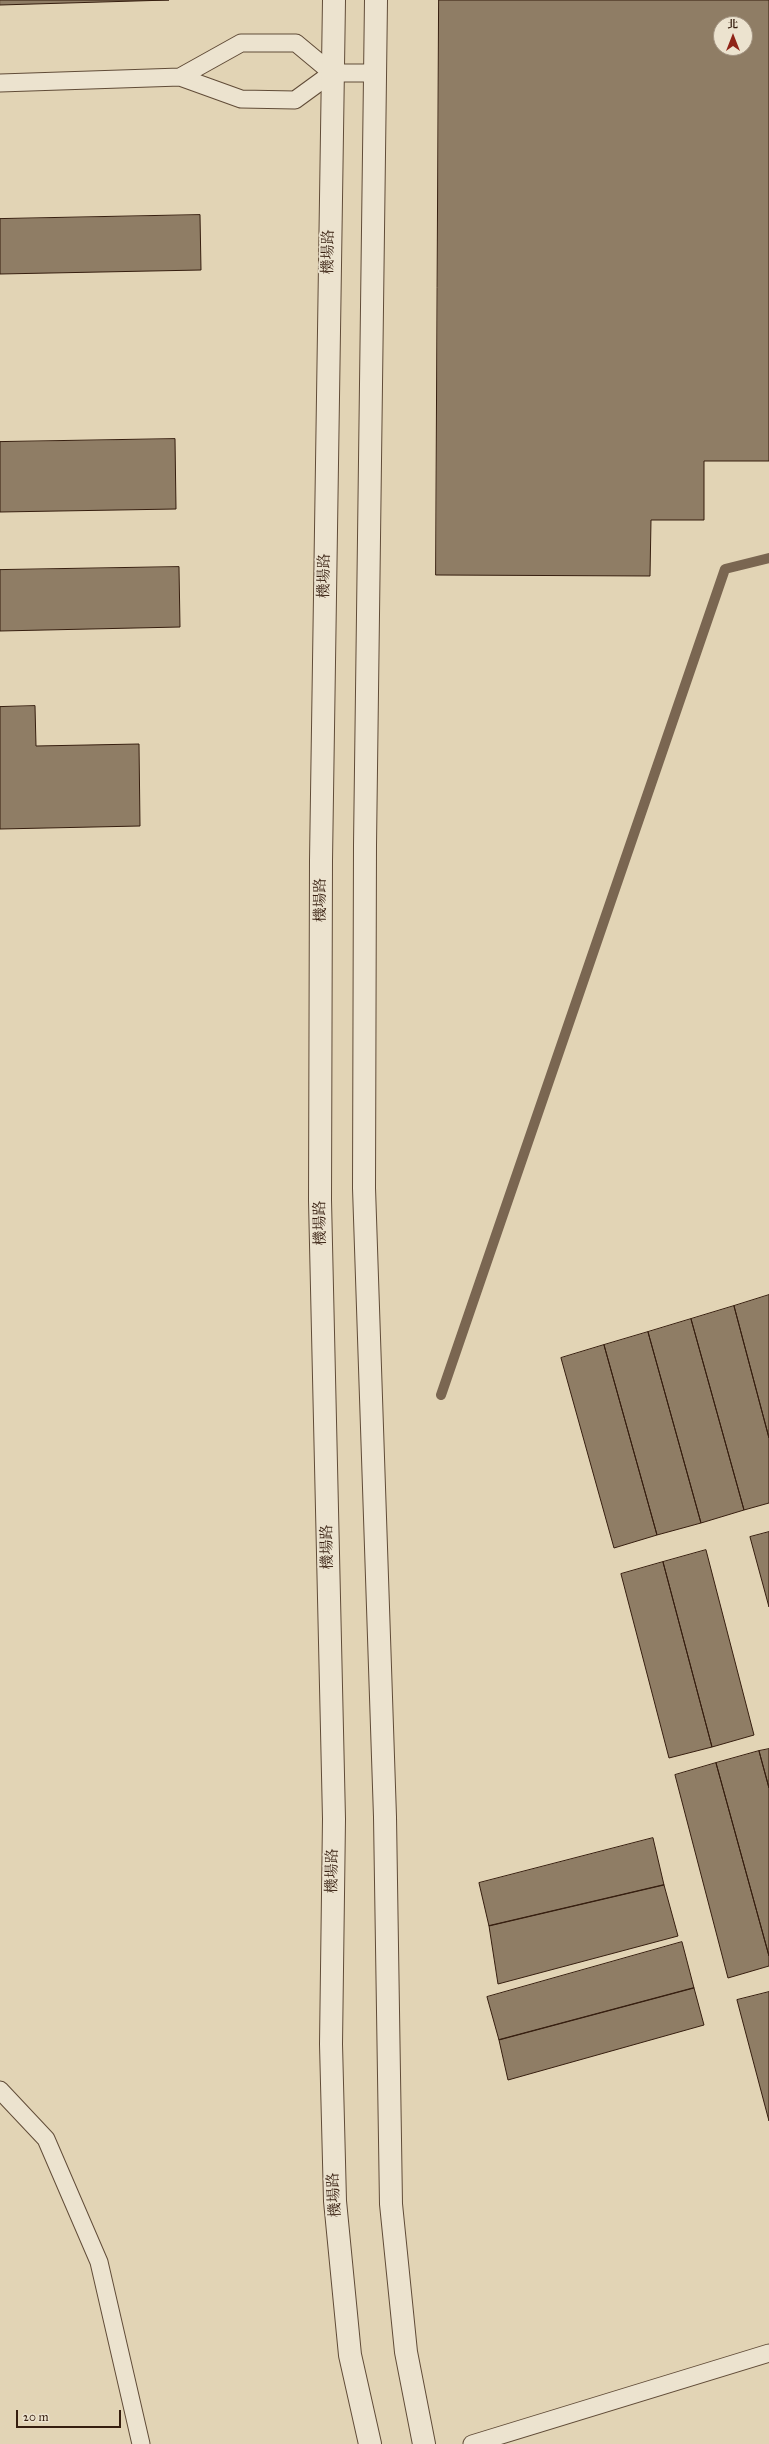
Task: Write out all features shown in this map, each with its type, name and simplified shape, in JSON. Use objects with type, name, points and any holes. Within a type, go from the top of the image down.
[{"type":"street","name":"機場路","points":[[334,0],[321,868],[320,1184],[334,1811],[331,2044],[335,2209],[350,2355],[370,2444]]},
{"type":"street","points":[[376,0],[374,73],[364,1188],[385,1817],[391,2204],[406,2352],[424,2444]]},
{"type":"lane","points":[[180,77],[241,43],[296,43],[332,73]]},
{"type":"lane","points":[[0,83],[180,77],[241,99],[295,100],[332,73],[374,73]]},
{"type":"lane","points":[[0,2090],[46,2139],[99,2262],[141,2444]]},
{"type":"lane","points":[[472,2444],[769,2353]]},
{"type":"building","points":[[0,0],[169,0],[0,5]]},
{"type":"building","points":[[439,0],[769,0],[769,461],[704,461],[704,520],[651,520],[650,576],[436,575]]},
{"type":"building","points":[[200,215],[201,270],[0,274],[0,219]]},
{"type":"building","points":[[175,439],[176,509],[0,512],[0,442]]},
{"type":"building","points":[[179,567],[180,627],[0,631],[0,570]]},
{"type":"building","points":[[35,706],[36,746],[139,744],[140,826],[0,829],[0,707]]},
{"type":"building","points":[[769,1295],[769,1438],[734,1306]]},
{"type":"building","points":[[734,1306],[769,1438],[769,1503],[744,1510],[691,1319]]},
{"type":"building","points":[[691,1319],[744,1510],[701,1523],[648,1332]]},
{"type":"building","points":[[648,1332],[701,1523],[657,1535],[604,1345]]},
{"type":"building","points":[[604,1345],[657,1535],[614,1548],[561,1358]]},
{"type":"building","points":[[769,1532],[769,1607],[750,1537]]},
{"type":"building","points":[[706,1550],[754,1735],[712,1747],[663,1562]]},
{"type":"building","points":[[663,1562],[712,1747],[669,1758],[621,1574]]},
{"type":"building","points":[[769,1749],[769,1788],[759,1751]]},
{"type":"building","points":[[759,1751],[769,1788],[769,1956],[716,1763]]},
{"type":"building","points":[[716,1763],[769,1956],[769,1966],[728,1978],[675,1775]]},
{"type":"building","points":[[653,1838],[664,1885],[489,1926],[479,1883]]},
{"type":"building","points":[[664,1885],[678,1936],[498,1984],[489,1926]]},
{"type":"building","points":[[682,1942],[694,1988],[499,2040],[487,1997]]},
{"type":"building","points":[[694,1988],[704,2025],[508,2080],[499,2040]]},
{"type":"building","points":[[769,1992],[769,2121],[737,2000]]},
{"type":"waterway","points":[[441,1395],[725,569],[769,558]]}]
